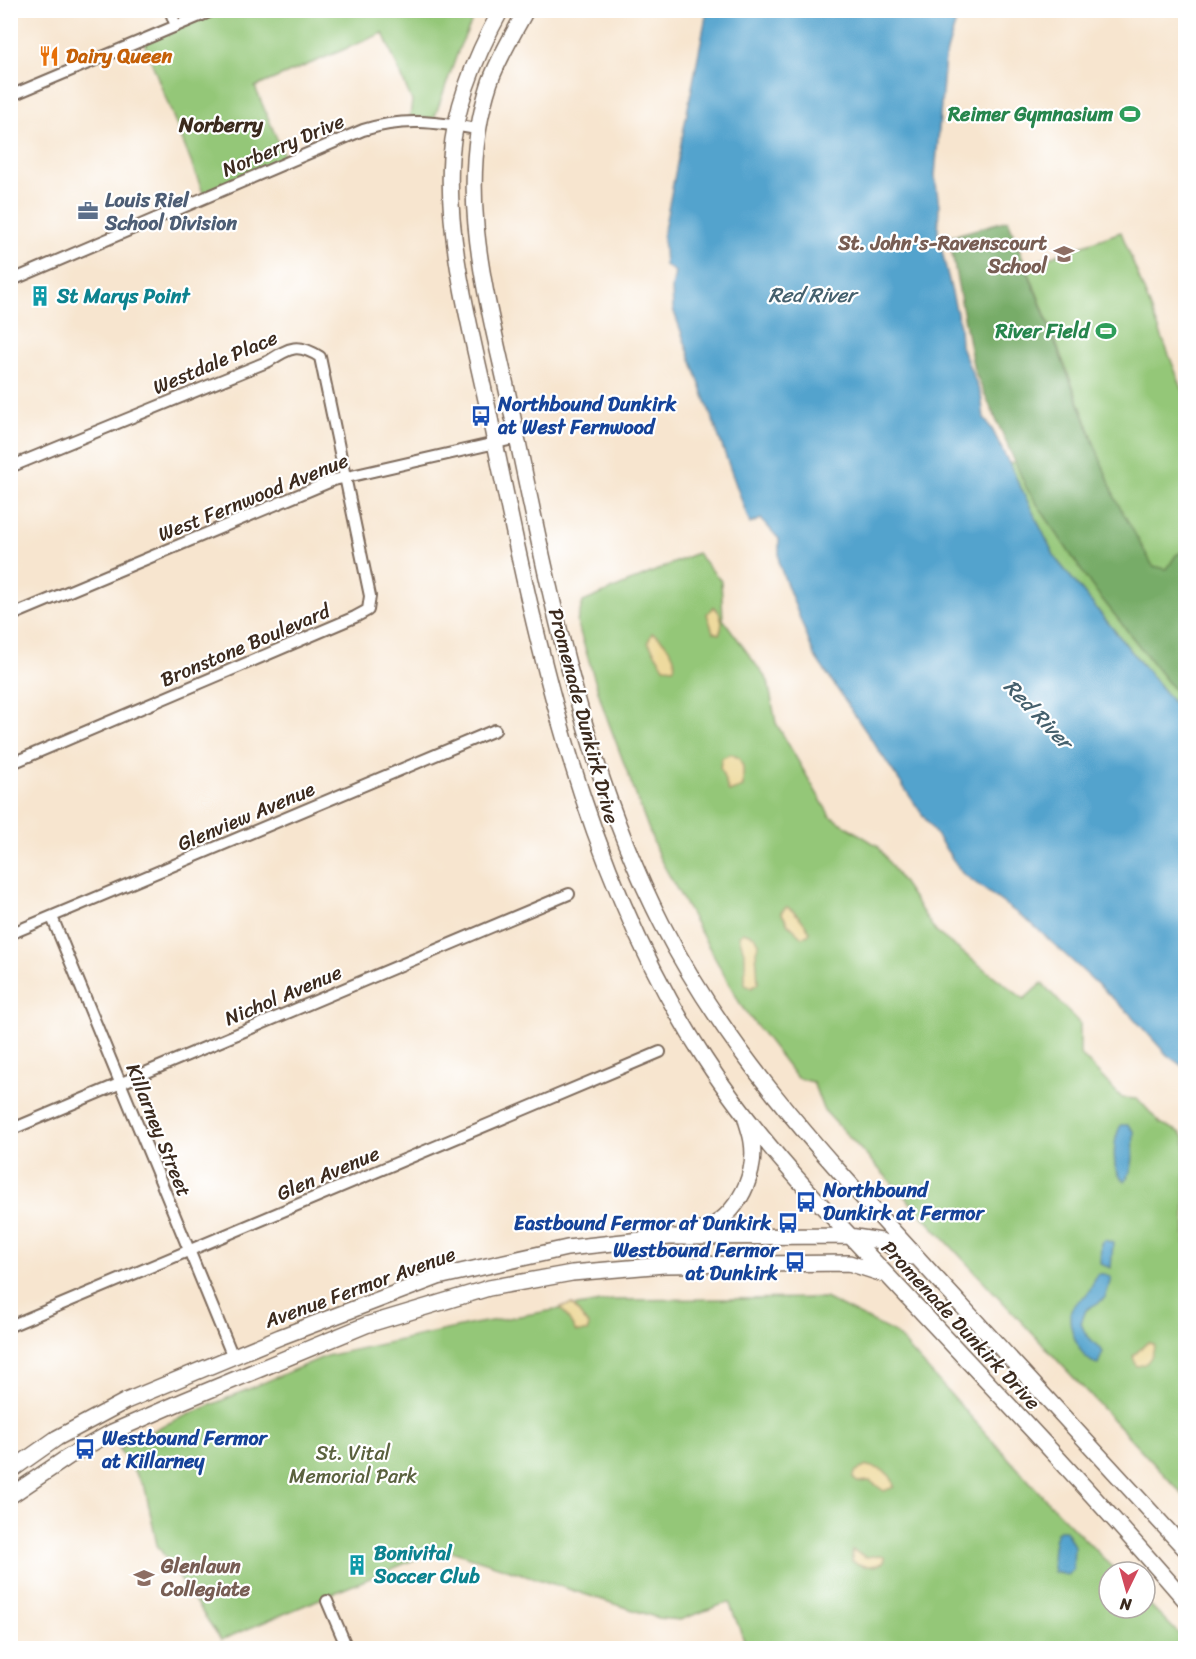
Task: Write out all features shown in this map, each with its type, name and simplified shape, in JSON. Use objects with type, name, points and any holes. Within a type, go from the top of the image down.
[{"type":"main road","name":"Promenade Dunkirk Drive","points":[[501,10],[471,72],[455,125],[451,157],[450,203],[455,246],[495,443],[555,708],[599,847],[645,953],[704,1058],[744,1114],[849,1236],[1185,1601]]},
{"type":"main road","name":"Promenade Dunkirk Drive","points":[[526,10],[491,79],[477,129],[472,204],[478,248],[517,438],[579,703],[624,840],[662,925],[730,1039],[814,1146],[1185,1550]]},
{"type":"main road","points":[[599,847],[624,840]]},
{"type":"main road","points":[[669,1238],[708,1229],[735,1207],[750,1176],[753,1154],[752,1141],[744,1114]]},
{"type":"main road","name":"Avenue Fermor Avenue","points":[[10,1471],[57,1438],[112,1408],[233,1357],[438,1277],[540,1254],[567,1248],[669,1238],[849,1236],[881,1241],[924,1265]]},
{"type":"main road","points":[[533,1279],[545,1272],[546,1262],[540,1254]]},
{"type":"main road","name":"Avenue Fermor Avenue","points":[[10,1496],[68,1457],[112,1432],[310,1347],[405,1311],[533,1279],[617,1268],[760,1263],[849,1263],[886,1275]]},
{"type":"street","points":[[170,10],[176,26]]},
{"type":"street","points":[[10,96],[214,10]]},
{"type":"street","name":"Norberry Drive","points":[[10,281],[363,130],[389,122],[406,121],[477,129]]},
{"type":"street","name":"Westdale Place","points":[[10,467],[269,361],[287,349],[306,348],[320,357],[343,478]]},
{"type":"street","name":"West Fernwood Avenue","points":[[10,616],[343,478],[517,438]]},
{"type":"street","name":"Bronstone Boulevard","points":[[10,764],[368,610],[370,596],[343,478]]},
{"type":"street","name":"Glenview Avenue","points":[[10,934],[495,730]]},
{"type":"street","name":"Nichol Avenue","points":[[10,1130],[569,894]]},
{"type":"street","name":"Killarney Street","points":[[52,917],[233,1357]]},
{"type":"street","name":"Glen Avenue","points":[[10,1326],[660,1052]]},
{"type":"street","points":[[327,1601],[347,1648]]},
{"type":"green space","points":[[172,11],[477,11],[460,46],[434,119],[410,117],[412,101],[383,33],[255,87],[286,160],[204,195],[144,43],[179,27]]},
{"type":"green space","points":[[1008,220],[1116,500],[1153,566],[1167,569],[1176,555],[1185,550],[1185,704],[1091,585],[1027,489],[974,370],[949,237]]},
{"type":"green space","points":[[1121,232],[1185,396],[1185,717],[1056,559],[1008,464],[1092,436],[1026,265]]},
{"type":"green space","points":[[697,553],[721,581],[723,619],[768,681],[776,723],[830,816],[878,846],[936,932],[1024,999],[1042,983],[1080,1024],[1080,1054],[1122,1098],[1138,1099],[1160,1123],[1180,1132],[1185,1138],[1185,1497],[823,1109],[813,1082],[797,1078],[742,1007],[659,857],[604,710],[577,622],[583,602]]},
{"type":"green space","name":"St. Vital Memorial Park","points":[[825,1298],[895,1333],[1048,1502],[1105,1560],[1097,1560],[1097,1620],[1157,1620],[1157,1612],[1185,1640],[1185,1648],[747,1648],[729,1602],[680,1620],[658,1618],[442,1548],[221,1640],[157,1545],[145,1488],[119,1449],[162,1426],[326,1356],[474,1324],[612,1300]]},
{"type":"sand","points":[[713,607],[721,619],[719,634],[713,632],[707,614]]},
{"type":"sand","points":[[652,633],[669,648],[674,658],[674,668],[664,667],[648,642]]},
{"type":"sand","points":[[731,754],[739,758],[743,767],[743,787],[729,792],[720,767],[722,758]]},
{"type":"sand","points":[[786,907],[803,921],[810,932],[808,935],[802,937],[788,924],[781,912]]},
{"type":"sand","points":[[743,932],[755,936],[759,943],[756,951],[758,983],[752,988],[745,985],[745,955],[739,936]]},
{"type":"sand","points":[[572,1304],[589,1326],[587,1332],[576,1332],[561,1307]]},
{"type":"sand","points":[[1148,1342],[1154,1345],[1151,1356],[1144,1364],[1136,1366],[1133,1356]]},
{"type":"sand","points":[[867,1466],[888,1474],[894,1487],[884,1491],[870,1481],[857,1482],[853,1478],[856,1471]]},
{"type":"sand","points":[[852,1550],[866,1557],[881,1555],[885,1558],[884,1562],[872,1566],[860,1565],[852,1561]]},
{"type":"water","name":"Red River","points":[[707,11],[959,11],[945,58],[935,176],[939,205],[938,235],[960,326],[961,346],[981,395],[984,418],[993,431],[1056,559],[1185,717],[1185,1068],[1167,1055],[1131,1015],[1033,925],[962,873],[814,655],[779,564],[779,539],[761,519],[750,524],[673,309],[672,289],[675,272],[665,265],[663,235]]},
{"type":"water","points":[[1121,1125],[1128,1125],[1134,1132],[1132,1165],[1125,1181],[1117,1170],[1114,1155],[1116,1138]]},
{"type":"water","points":[[1105,1240],[1113,1243],[1111,1268],[1100,1264],[1101,1243]]},
{"type":"water","points":[[1097,1274],[1105,1274],[1111,1278],[1107,1292],[1102,1301],[1086,1310],[1081,1323],[1085,1333],[1103,1352],[1098,1364],[1086,1357],[1076,1342],[1070,1317],[1072,1307],[1089,1292]]},
{"type":"water","points":[[1059,1530],[1065,1530],[1074,1546],[1073,1570],[1067,1575],[1054,1572],[1053,1568],[1052,1556]]},
{"type":"place","name":"Dairy Queen","points":[[49,56]]},
{"type":"place","name":"Reimer Gymnasium","points":[[1130,114]]},
{"type":"place","name":"Louis Riel School Division","points":[[88,211]]},
{"type":"place","name":"St. John's-Ravenscourt School","points":[[1064,254]]},
{"type":"place","name":"St Marys Point","points":[[40,296]]},
{"type":"place","name":"River Field","points":[[1106,331]]},
{"type":"place","name":"Northbound Dunkirk at West Fernwood","points":[[481,416]]},
{"type":"place","name":"Northbound Dunkirk at Fermor","points":[[806,1202]]},
{"type":"place","name":"Eastbound Fermor at Dunkirk","points":[[788,1223]]},
{"type":"place","name":"Westbound Fermor at Dunkirk","points":[[795,1262]]},
{"type":"place","name":"Westbound Fermor at Killarney","points":[[85,1449]]},
{"type":"place","name":"Bonivital Soccer Club","points":[[357,1565]]},
{"type":"place","name":"Glenlawn Collegiate","points":[[144,1578]]},
{"type":"district","name":"Norberry","points":[[221,125]]}]
